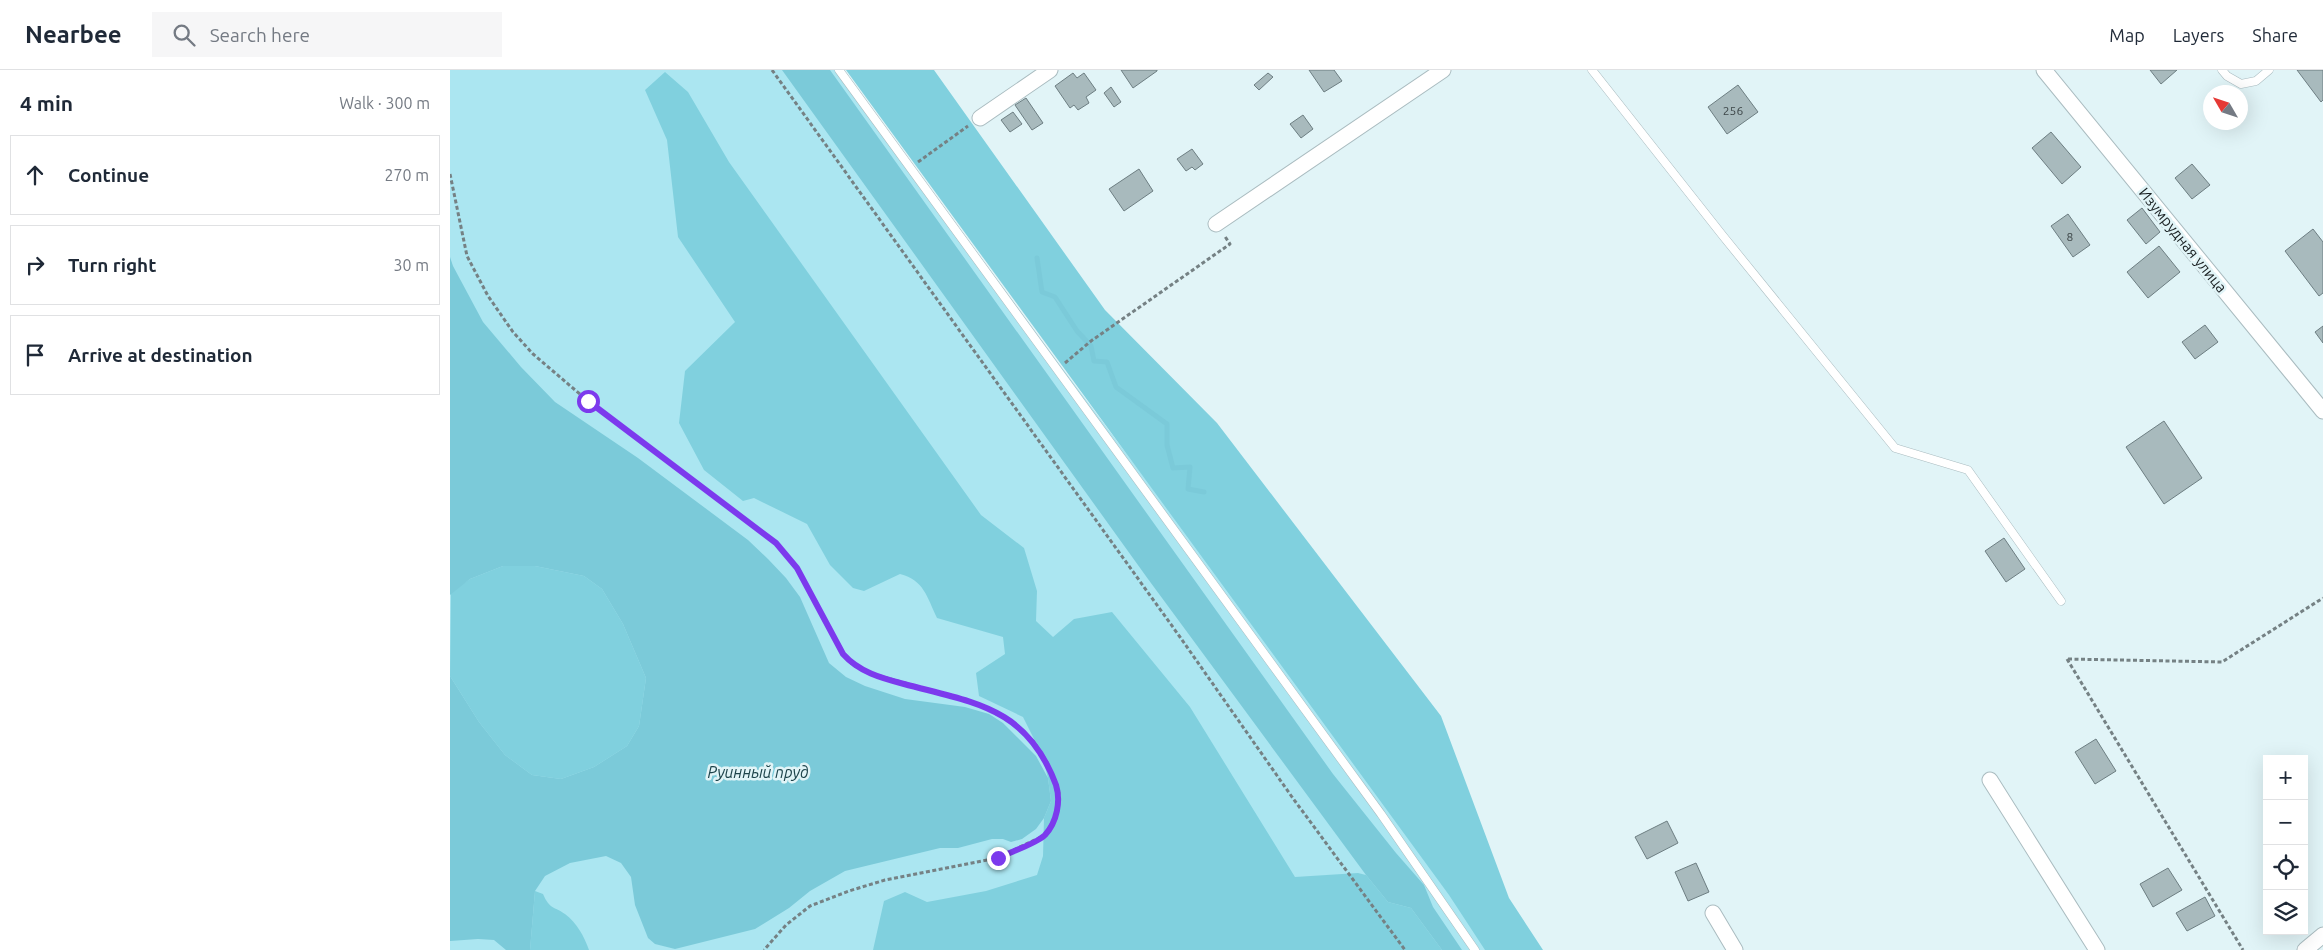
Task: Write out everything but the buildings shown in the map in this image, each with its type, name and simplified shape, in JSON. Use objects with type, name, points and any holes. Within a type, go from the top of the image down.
[{"type":"street","points":[[980,118],[1050,70]]},
{"type":"street","points":[[1216,224],[1444,70]]},
{"type":"street","name":"Изумрудная улица","points":[[2044,70],[2323,410]]},
{"type":"street","points":[[1990,780],[2097,950]]},
{"type":"street","points":[[1713,913],[1735,950]]},
{"type":"street","points":[[2304,950],[2323,935]]},
{"type":"lane","points":[[839,70],[1381,814],[1475,950]]},
{"type":"lane","points":[[1592,70],[1723,236],[1895,448],[1968,470],[2061,601]]},
{"type":"lane","points":[[2222,70],[2227,76],[2240,84],[2256,81],[2269,70]]},
{"type":"path","points":[[772,70],[1180,637],[1292,798],[1405,950]]},
{"type":"path","points":[[910,168],[980,118]]},
{"type":"path","points":[[450,174],[458,204],[467,256],[488,296],[508,325],[533,354],[588,401],[776,543],[797,568],[843,654],[853,665],[894,682],[979,704],[1018,726],[1034,742],[1047,762],[1059,793],[1056,816],[1045,835],[998,858],[885,880],[810,906],[786,925],[764,950]]},
{"type":"path","points":[[1057,370],[1091,341],[1230,244],[1216,224]]},
{"type":"path","points":[[2243,950],[2067,659],[2222,662],[2323,598]]},
{"type":"shaded area","points":[[450,70],[843,70],[1057,361],[1399,817],[1494,950],[450,950]]},
{"type":"shaded area","points":[[846,70],[934,70],[1105,310],[1217,423],[1441,716],[1509,898],[1543,950],[1485,950],[1449,895]]},
{"type":"shaded area","points":[[665,72],[688,92],[729,162],[981,515],[1024,548],[1037,591],[1036,621],[1053,637],[1074,619],[1112,612],[1190,707],[1295,877],[1358,873],[1366,875],[1388,902],[1411,908],[1442,950],[873,950],[884,901],[905,892],[927,902],[986,891],[1037,875],[1043,856],[1044,818],[1051,801],[1048,778],[1042,755],[1023,717],[979,696],[976,673],[1005,654],[1003,637],[937,618],[920,585],[900,574],[864,591],[853,588],[830,565],[807,524],[754,498],[743,501],[704,470],[679,423],[685,371],[735,322],[678,237],[667,140],[645,90]]},
{"type":"shaded area","points":[[503,566],[535,566],[584,576],[602,589],[623,624],[646,678],[639,726],[627,746],[594,767],[561,779],[532,775],[505,755],[479,722],[450,676],[451,592],[470,579]]},
{"type":"shaded area","points":[[535,891],[543,894],[550,905],[573,921],[589,950],[530,950]]},
{"type":"water","points":[[782,70],[830,70],[1333,774],[1424,885],[1433,907],[1462,950],[1442,950],[1411,908],[1388,902],[1366,875],[1148,579]]},
{"type":"water","name":"Руинный пруд","points":[[450,257],[483,322],[521,367],[555,402],[638,458],[748,540],[786,578],[800,597],[829,663],[846,677],[865,686],[905,699],[965,707],[989,714],[1003,723],[1036,756],[1048,778],[1051,801],[1044,818],[1036,829],[1022,839],[1011,842],[1003,839],[992,839],[958,848],[940,848],[845,871],[810,891],[789,908],[755,929],[675,949],[655,944],[648,938],[635,905],[631,877],[621,863],[606,856],[570,863],[545,876],[535,891],[530,950],[506,950],[494,940],[450,941],[450,676],[479,722],[505,755],[532,775],[561,779],[594,767],[627,746],[639,726],[646,678],[623,624],[602,589],[584,576],[535,566],[503,566],[470,579],[450,595]]},
{"type":"waterway","points":[[1037,258],[1042,292],[1055,297],[1077,331],[1091,346],[1094,361],[1107,362],[1116,387],[1167,424],[1167,445],[1173,468],[1190,467],[1188,489],[1204,492]]},
{"type":"route","points":[[588,401],[750,521],[776,543],[797,568],[843,654],[853,665],[894,682],[979,704],[1018,726],[1034,742],[1047,762],[1059,793],[1056,816],[1045,835],[998,858]]}]
